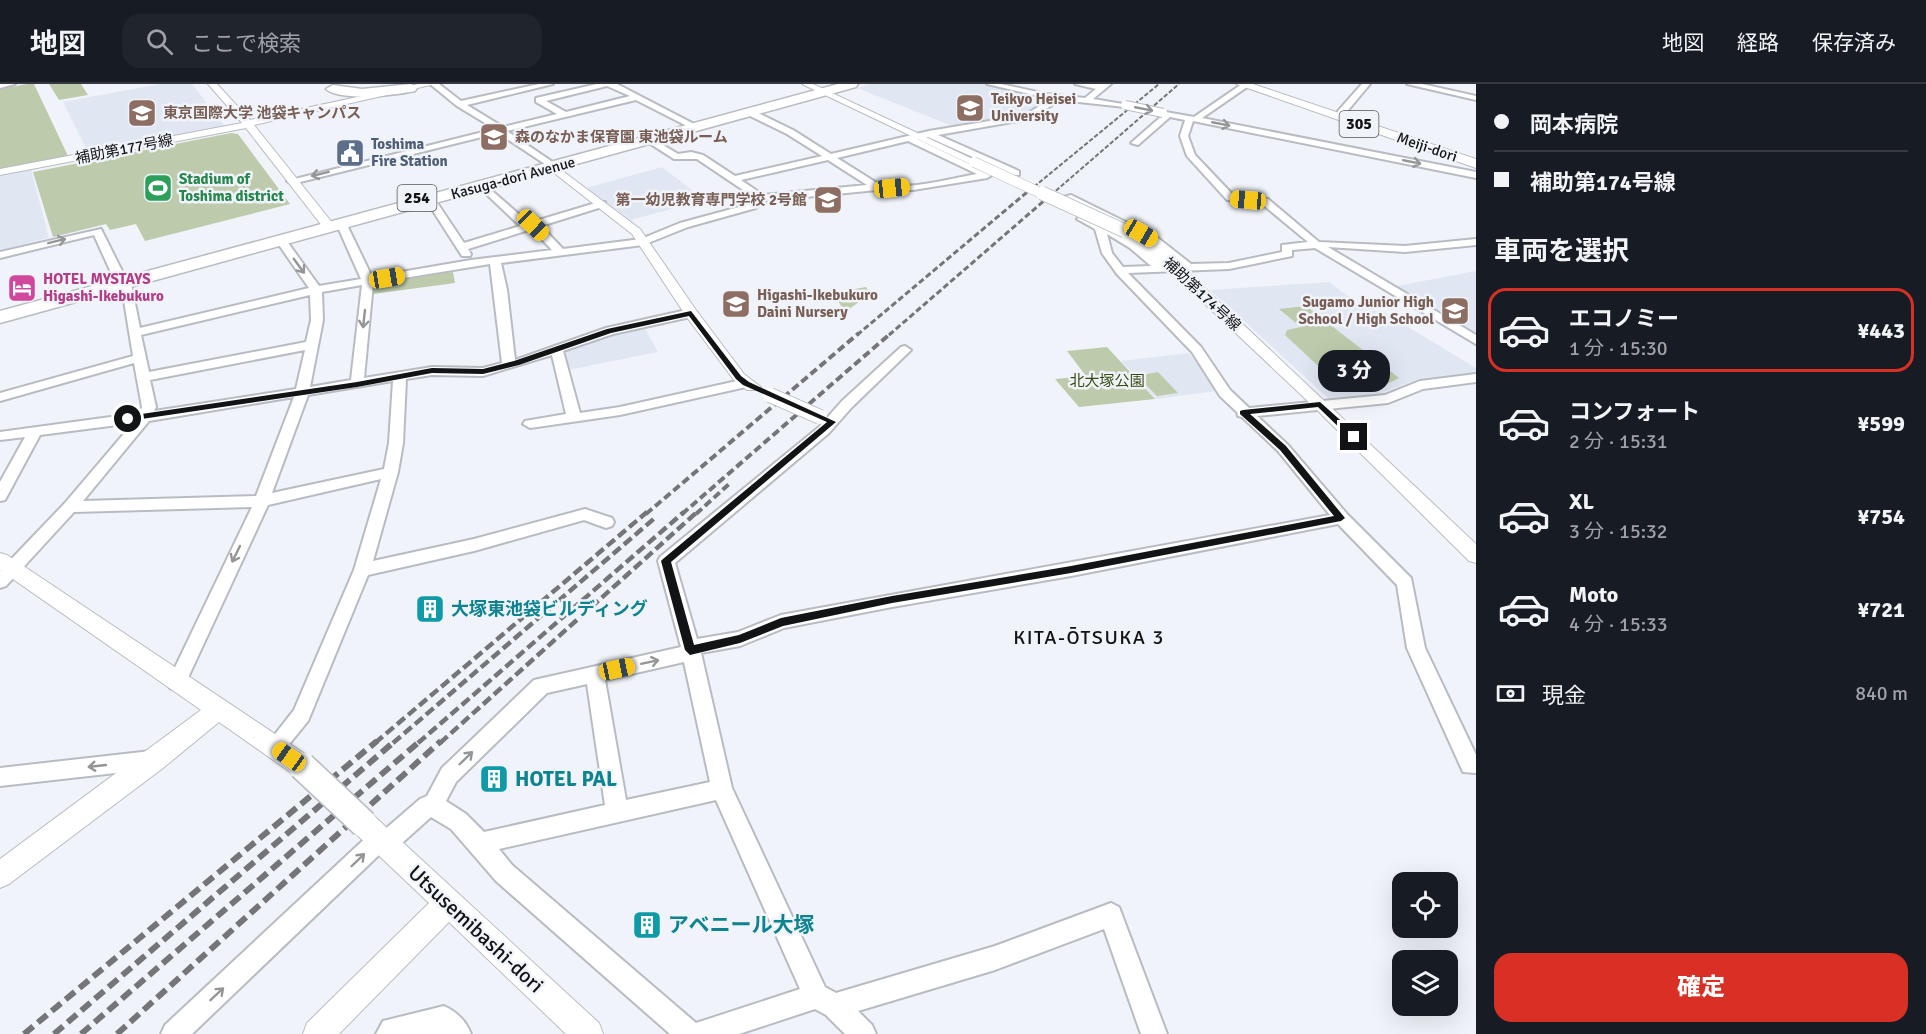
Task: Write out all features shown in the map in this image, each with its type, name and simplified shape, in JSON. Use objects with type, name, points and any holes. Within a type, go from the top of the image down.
[{"type":"highway","points":[[318,84],[338,101],[344,102]]},
{"type":"highway","name":"Kasuga-dori Avenue","points":[[0,317],[122,281],[483,186],[820,87],[852,84]]},
{"type":"highway","points":[[329,87],[344,99],[344,102]]},
{"type":"highway","points":[[329,87],[362,93],[410,88]]},
{"type":"highway","name":"Kasuga-dori Avenue","points":[[0,311],[282,242],[551,165],[751,113],[820,87]]},
{"type":"main road","name":"Meiji-dori","points":[[1247,84],[1341,113],[1476,162]]},
{"type":"main road","name":"Meiji-dori","points":[[1247,84],[1476,162]]},
{"type":"street","points":[[0,86],[11,84]]},
{"type":"street","points":[[212,84],[248,124],[292,181],[333,226],[368,281],[357,384]]},
{"type":"street","points":[[432,84],[551,165],[636,232],[691,313],[739,377],[770,395],[826,419]]},
{"type":"street","name":"補助第177号線","points":[[0,172],[248,124],[432,84]]},
{"type":"street","points":[[460,104],[549,84]]},
{"type":"street","points":[[565,115],[539,100],[609,84],[690,124]]},
{"type":"street","points":[[991,84],[1059,97],[1125,105],[1476,175]]},
{"type":"street","points":[[1079,84],[1104,86]]},
{"type":"street","points":[[1247,84],[1192,118],[1184,136],[1191,156],[1230,198],[1265,201],[1317,245],[1476,340]]},
{"type":"street","points":[[1341,113],[1366,84]]},
{"type":"street","points":[[1411,84],[1476,98]]},
{"type":"street","points":[[1087,100],[1104,86]]},
{"type":"street","name":"補助第174号線","points":[[820,87],[974,162],[1125,231],[1155,250],[1320,404],[1476,556]]},
{"type":"street","points":[[292,181],[637,97]]},
{"type":"street","points":[[735,179],[919,136],[1027,117],[1059,97]]},
{"type":"street","points":[[751,113],[830,157],[877,187],[885,189],[987,175],[919,136]]},
{"type":"street","points":[[1135,143],[1166,114]]},
{"type":"street","points":[[919,136],[1016,173]]},
{"type":"street","points":[[650,141],[676,157],[691,155],[700,158],[761,198]]},
{"type":"street","points":[[483,186],[559,251]]},
{"type":"street","points":[[135,333],[316,290],[471,263],[642,242],[684,225],[753,206],[761,198],[877,187]]},
{"type":"street","points":[[1068,197],[1154,240],[1174,267]]},
{"type":"street","points":[[431,200],[471,263]]},
{"type":"street","points":[[462,247],[602,204]]},
{"type":"street","points":[[1082,219],[1174,267]]},
{"type":"street","points":[[1100,227],[1107,253],[1120,270],[1197,350],[1225,393],[1243,413],[1283,448],[1341,518],[1405,583],[1416,648],[1470,765],[1476,764]]},
{"type":"street","points":[[0,255],[97,231],[122,281],[135,333],[149,407],[145,417],[70,507],[4,570]]},
{"type":"street","points":[[177,682],[262,501],[302,393],[317,320],[316,290],[282,242]]},
{"type":"street","points":[[1120,270],[1229,266],[1288,254],[1286,247],[1345,244],[1387,249],[1476,242]]},
{"type":"street","points":[[495,260],[501,290],[509,365]]},
{"type":"street","points":[[0,436],[145,417],[432,371],[483,372],[610,331],[642,326],[691,313]]},
{"type":"street","points":[[144,376],[312,345]]},
{"type":"street","points":[[556,348],[574,417]]},
{"type":"street","points":[[863,1034],[826,1001],[722,789],[690,650],[666,561],[826,419],[847,404],[905,350]]},
{"type":"street","points":[[0,397],[138,358]]},
{"type":"street","points":[[275,747],[301,715],[362,570],[391,472],[396,443],[400,376]]},
{"type":"street","points":[[1243,413],[1388,399],[1420,385],[1476,378]]},
{"type":"street","points":[[530,424],[620,411],[750,385]]},
{"type":"street","points":[[0,496],[35,432]]},
{"type":"street","points":[[70,507],[262,501],[391,472]]},
{"type":"street","points":[[362,570],[474,545],[585,514],[606,522]]},
{"type":"street","points":[[174,1034],[376,836],[421,810],[433,806],[449,775],[542,686],[682,655],[690,650],[740,639],[781,622],[892,600],[1071,570],[1341,518]]},
{"type":"street","name":"Utsusemibashi-dori","points":[[4,570],[219,709],[302,766],[588,1034]]},
{"type":"street","points":[[595,673],[617,811]]},
{"type":"street","points":[[0,875],[155,760],[219,709]]},
{"type":"street","points":[[0,777],[155,760]]},
{"type":"street","points":[[480,843],[722,789]]},
{"type":"street","points":[[433,806],[445,812],[480,843],[504,873],[689,1034]]},
{"type":"street","points":[[318,1034],[447,903]]},
{"type":"street","points":[[701,1034],[995,958],[1111,915],[1154,1034]]},
{"type":"street","points":[[389,1034],[392,1030],[444,1018],[458,1034]]},
{"type":"shaded area","name":"東京国際大学 池袋キャンパス","points":[[160,84],[192,84],[224,125],[88,152],[63,102]]},
{"type":"shaded area","name":"Teikyo Heisei University","points":[[870,84],[983,84],[1040,96],[1048,100],[1020,115],[952,126],[857,88]]},
{"type":"shaded area","points":[[662,167],[705,200],[631,220],[586,188]]},
{"type":"shaded area","points":[[31,169],[49,238],[0,250],[0,175]]},
{"type":"shaded area","name":"Sugamo Junior High School / High School","points":[[1476,271],[1476,336],[1391,287]]},
{"type":"shaded area","points":[[1329,282],[1368,311],[1382,311],[1476,368],[1476,374],[1411,382],[1378,394],[1330,400],[1210,290]]},
{"type":"shaded area","points":[[644,327],[658,352],[568,370],[562,350],[604,335]]},
{"type":"shaded area","points":[[1189,353],[1217,391],[1156,399],[1121,361]]},
{"type":"green space","points":[[34,84],[68,156],[0,169],[0,89]]},
{"type":"green space","points":[[49,84],[81,84],[88,95],[59,100]]},
{"type":"green space","name":"Stadium of Toshima district","points":[[231,133],[238,134],[290,204],[145,241],[136,224],[110,230],[106,224],[53,237],[33,172]]},
{"type":"green space","points":[[453,272],[455,283],[373,294],[373,283]]},
{"type":"green space","points":[[866,287],[870,294],[845,312],[833,293]]},
{"type":"green space","points":[[1306,306],[1399,378],[1377,388],[1366,390],[1355,389],[1336,380],[1285,335],[1287,330],[1301,327],[1279,309]]},
{"type":"green space","name":"北大塚公園","points":[[1107,347],[1155,399],[1079,407],[1055,379],[1086,376],[1067,351]]},
{"type":"green space","points":[[1158,372],[1178,393],[1157,396],[1137,376]]},
{"type":"railway","points":[[1024,195],[1159,84]]},
{"type":"railway","points":[[1051,195],[1179,84]]},
{"type":"railway","points":[[857,335],[1026,193]]},
{"type":"railway","points":[[889,335],[1053,193]]},
{"type":"railway","points":[[646,514],[859,333]]},
{"type":"railway","points":[[682,514],[891,333]]},
{"type":"railway","points":[[696,514],[729,484]]},
{"type":"railway","points":[[375,743],[647,512]]},
{"type":"railway","points":[[418,743],[684,512]]},
{"type":"railway","points":[[440,743],[697,512]]},
{"type":"railway","points":[[393,743],[656,517]]},
{"type":"railway","points":[[24,1034],[377,741]]},
{"type":"railway","points":[[54,1034],[395,741]]},
{"type":"railway","points":[[81,1034],[420,741]]},
{"type":"railway","points":[[117,1034],[441,741]]},
{"type":"place","name":"Teikyo Heisei University","points":[[970,108]]},
{"type":"place","name":"東京国際大学 池袋キャンパス","points":[[142,113]]},
{"type":"place","name":"森のなかま保育園 東池袋ルーム","points":[[494,137]]},
{"type":"place","name":"Toshima Fire Station","points":[[350,153]]},
{"type":"place","name":"Stadium of Toshima district","points":[[158,188]]},
{"type":"place","name":"第一幼児教育専門学校 2号館","points":[[828,200]]},
{"type":"place","name":"HOTEL MYSTAYS Higashi-Ikebukuro","points":[[22,288]]},
{"type":"place","name":"Higashi-Ikebukuro Daini Nursery","points":[[736,304]]},
{"type":"place","name":"Sugamo Junior High School / High School","points":[[1455,311]]},
{"type":"place","name":"大塚東池袋ビルディング","points":[[430,609]]},
{"type":"place","name":"HOTEL PAL","points":[[494,779]]},
{"type":"place","name":"アベニール大塚","points":[[647,925]]},
{"type":"district","name":"KITA-ŌTSUKA 3","points":[[1089,637]]},
{"type":"route","points":[[128,419],[432,371],[483,372],[517,363],[610,331],[642,326],[691,313],[746,383],[832,422],[666,561],[690,650],[740,639],[781,622],[892,600],[1071,570],[1341,518],[1299,465],[1243,413],[1320,404],[1354,437]]}]
